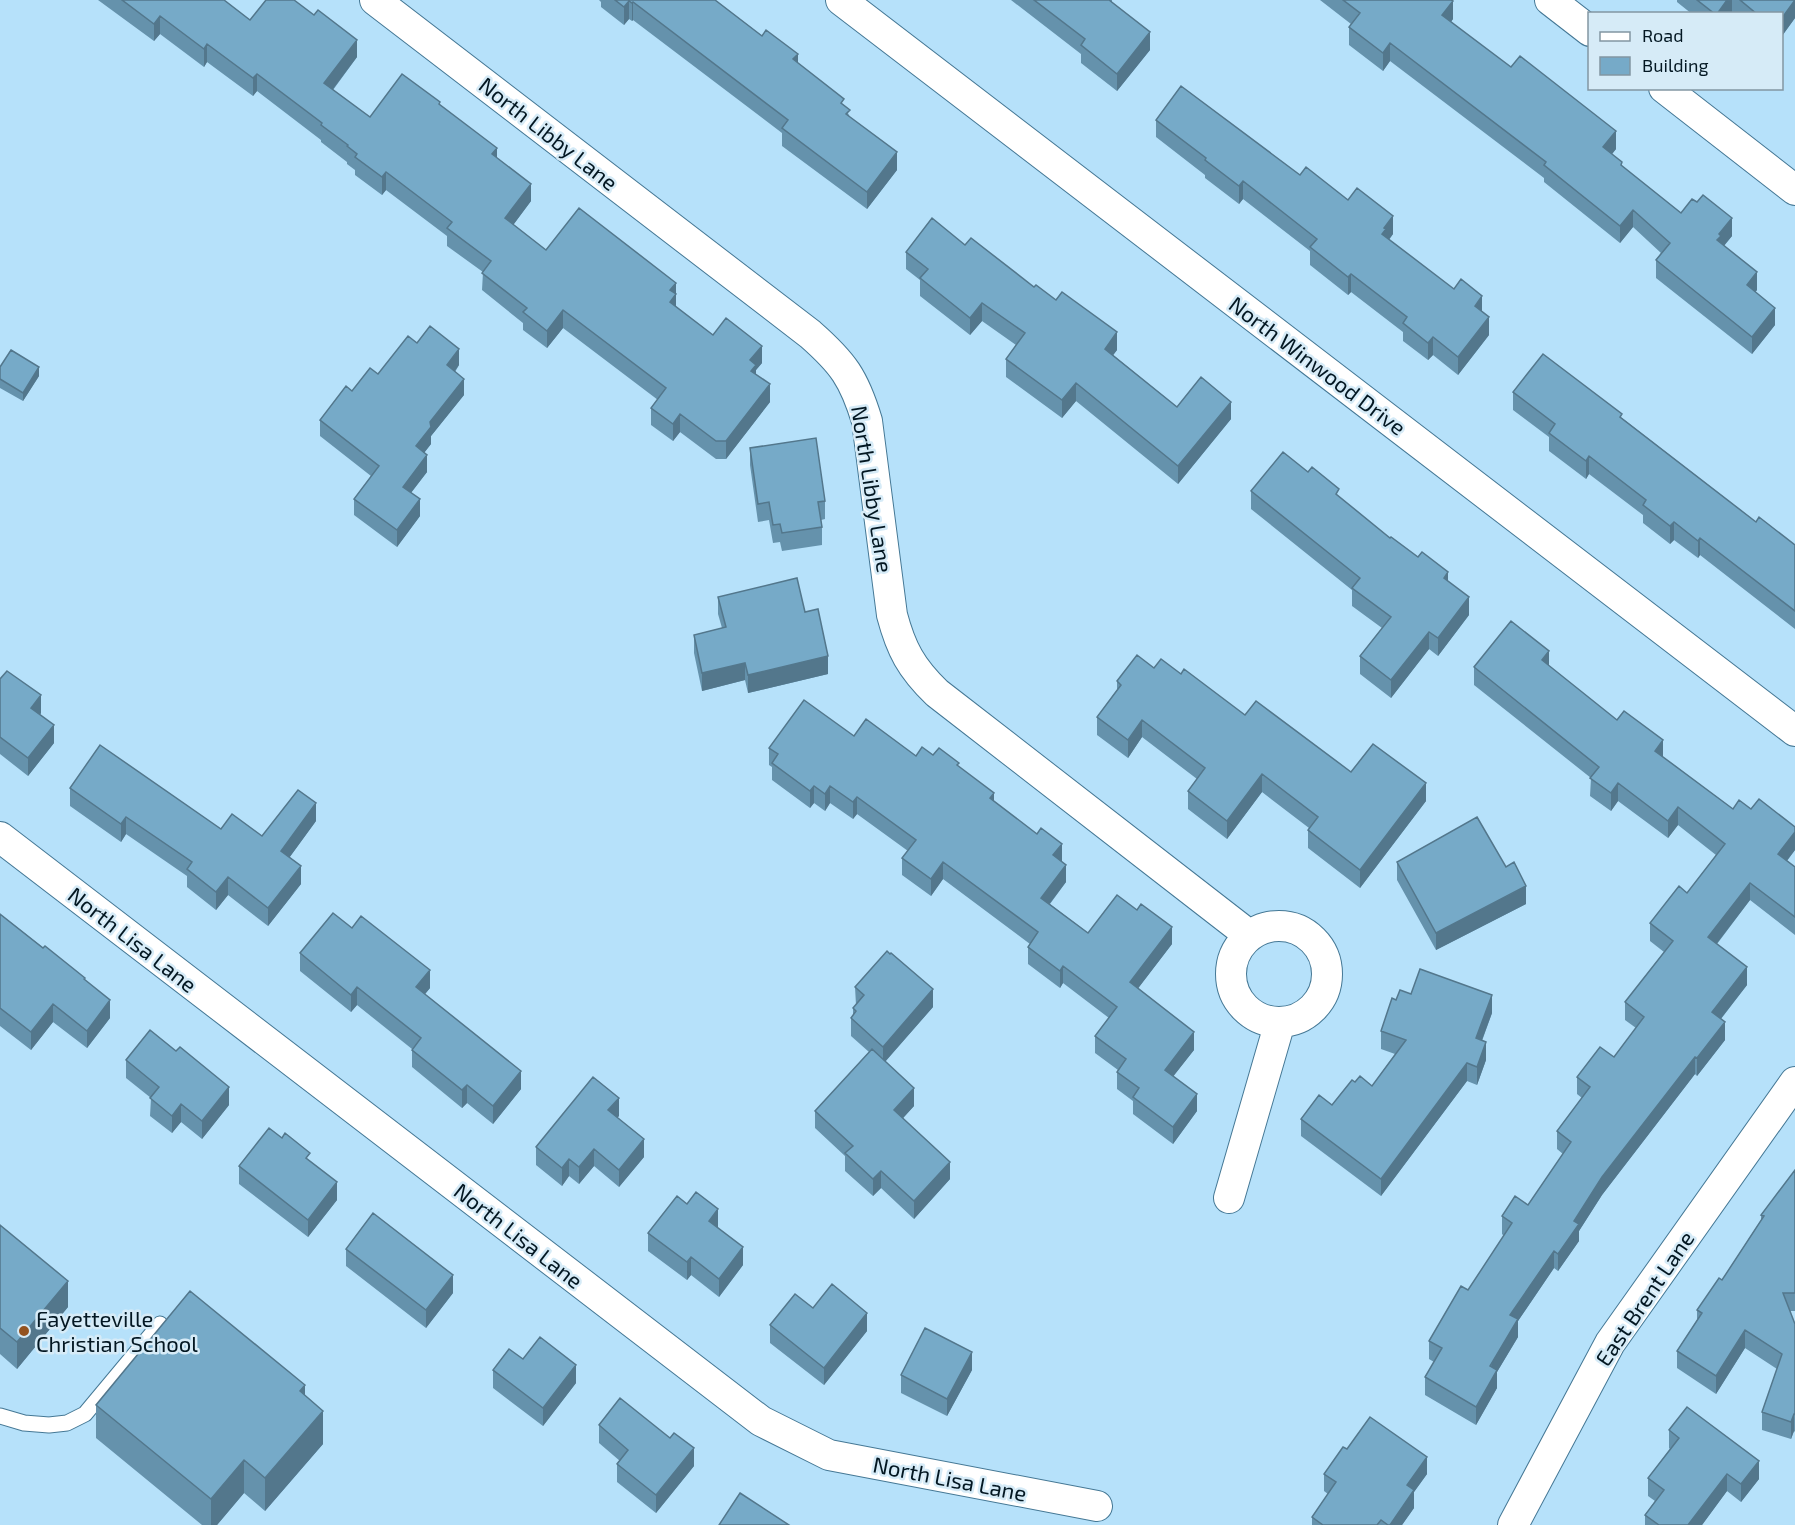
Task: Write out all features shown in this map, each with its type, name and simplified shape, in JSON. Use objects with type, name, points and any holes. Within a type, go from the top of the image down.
[{"type":"street","name":"North Libby Lane","points":[[375,0],[800,326],[832,353],[847,371],[859,395],[867,421],[892,615],[898,637],[920,677],[937,693],[1249,935]]},
{"type":"street","name":"North Winwood Drive","points":[[841,0],[1795,731]]},
{"type":"street","points":[[1550,0],[1588,29]]},
{"type":"street","points":[[1667,90],[1795,190]]},
{"type":"street","name":"North Lisa Lane","points":[[0,837],[761,1421],[829,1455],[1097,1506]]},
{"type":"street","points":[[1277,925],[1292,927],[1306,933],[1317,944],[1324,957],[1327,972],[1326,987],[1319,1001],[1309,1012],[1295,1020],[1265,1021],[1251,1014],[1240,1004],[1233,990],[1230,975],[1232,960],[1239,946],[1249,935],[1262,928],[1277,925]]},
{"type":"street","points":[[1229,1198],[1280,1022]]},
{"type":"street","name":"East Brent Lane","points":[[1513,1525],[1610,1343],[1795,1082]]},
{"type":"lane","points":[[0,1416],[24,1423],[49,1425],[67,1423],[85,1414],[160,1324]]},
{"type":"building","points":[[122,0],[224,0],[250,20],[266,0],[294,0],[314,15],[318,10],[357,40],[324,83],[370,117],[402,74],[497,148],[492,154],[531,184],[505,218],[546,250],[579,208],[676,283],[670,290],[676,294],[670,302],[713,335],[726,318],[762,346],[750,360],[756,365],[751,371],[770,384],[726,441],[716,441],[680,414],[673,424],[651,408],[666,388],[563,310],[547,331],[523,312],[527,308],[482,273],[491,261],[447,228],[452,222],[386,172],[382,177],[355,157],[357,154],[348,145],[257,74],[253,78],[207,44],[204,49],[160,16],[154,24]]},
{"type":"building","points":[[615,0],[715,0],[762,36],[766,30],[798,54],[793,59],[844,99],[841,103],[850,110],[846,114],[897,152],[867,192],[782,128],[788,120],[633,2],[629,1],[624,7]]},
{"type":"building","points":[[1034,0],[1109,0],[1150,32],[1117,74],[1081,45],[1085,39]]},
{"type":"building","points":[[1343,0],[1453,1],[1442,15],[1511,67],[1520,56],[1616,131],[1603,147],[1622,162],[1621,165],[1681,213],[1692,199],[1697,202],[1703,195],[1732,218],[1717,240],[1757,272],[1747,285],[1775,308],[1752,337],[1656,260],[1670,243],[1633,210],[1620,226],[1544,165],[1546,162],[1390,43],[1383,53],[1349,27],[1360,13]]},
{"type":"building","points":[[1697,0],[1727,0],[1718,12],[1712,12]]},
{"type":"building","points":[[1740,0],[1795,0],[1783,17],[1783,12],[1755,12]]},
{"type":"building","points":[[1181,86],[1300,175],[1306,167],[1348,200],[1357,188],[1393,216],[1382,234],[1454,289],[1461,279],[1482,296],[1475,306],[1489,317],[1458,357],[1433,337],[1428,343],[1403,323],[1407,317],[1351,274],[1348,277],[1310,247],[1317,239],[1243,181],[1239,186],[1156,120]]},
{"type":"building","points":[[932,218],[965,245],[971,238],[1034,287],[1036,285],[1056,300],[1062,292],[1117,332],[1105,349],[1177,407],[1201,377],[1231,402],[1178,466],[1076,383],[1062,400],[1006,359],[1025,333],[982,303],[970,318],[920,278],[928,269],[906,252]]},
{"type":"building","points":[[430,326],[459,349],[447,365],[464,379],[430,422],[431,427],[416,446],[427,455],[403,487],[420,499],[397,530],[354,499],[379,466],[320,420],[346,386],[352,391],[370,368],[378,374],[408,336],[417,343]]},
{"type":"building","points":[[11,350],[39,367],[23,393],[0,379],[0,367]]},
{"type":"building","points":[[1543,354],[1622,414],[1620,417],[1756,522],[1759,517],[1795,545],[1795,611],[1700,538],[1698,541],[1674,522],[1670,526],[1643,505],[1646,500],[1589,456],[1586,461],[1549,433],[1555,424],[1513,392]]},
{"type":"building","points":[[816,438],[825,501],[818,502],[822,527],[782,533],[780,524],[773,525],[769,502],[758,504],[750,448]]},
{"type":"building","points":[[1283,452],[1308,472],[1312,467],[1339,489],[1336,494],[1390,538],[1418,557],[1422,552],[1448,572],[1444,578],[1469,597],[1438,638],[1429,632],[1391,680],[1360,656],[1391,617],[1352,588],[1360,578],[1251,491]]},
{"type":"building","points":[[797,578],[805,612],[818,609],[828,656],[748,675],[745,663],[702,673],[694,635],[726,627],[718,597]]},
{"type":"building","points":[[1511,621],[1549,651],[1542,660],[1617,720],[1624,711],[1663,740],[1655,751],[1733,809],[1739,800],[1751,809],[1759,799],[1795,827],[1795,832],[1778,854],[1795,867],[1795,917],[1750,883],[1708,937],[1747,967],[1712,1012],[1725,1022],[1602,1177],[1574,1221],[1579,1224],[1558,1254],[1554,1251],[1510,1315],[1518,1319],[1490,1366],[1497,1370],[1476,1407],[1425,1377],[1442,1348],[1429,1341],[1461,1286],[1468,1290],[1512,1223],[1502,1216],[1515,1196],[1528,1205],[1571,1142],[1557,1131],[1590,1087],[1577,1077],[1600,1047],[1614,1057],[1644,1017],[1625,1002],[1673,941],[1650,923],[1679,886],[1687,893],[1725,844],[1678,807],[1668,821],[1618,783],[1611,793],[1590,778],[1599,767],[1474,667]]},
{"type":"building","points":[[1137,655],[1154,668],[1161,659],[1181,674],[1184,669],[1245,715],[1256,701],[1351,772],[1373,744],[1426,783],[1360,870],[1308,830],[1318,817],[1262,774],[1227,821],[1188,791],[1205,768],[1142,720],[1128,740],[1097,717],[1121,685],[1117,681]]},
{"type":"building","points":[[7,671],[41,695],[31,708],[54,725],[28,758],[0,737],[0,679]]},
{"type":"building","points":[[804,700],[854,736],[866,719],[916,756],[922,747],[933,755],[939,748],[994,793],[990,798],[1037,834],[1041,828],[1062,844],[1053,855],[1066,865],[1041,898],[1088,933],[1117,895],[1137,910],[1141,904],[1172,927],[1130,982],[1194,1032],[1165,1070],[1197,1094],[1173,1127],[1133,1097],[1139,1088],[1117,1072],[1126,1059],[1095,1036],[1117,1007],[1063,966],[1060,971],[1028,947],[1038,932],[943,862],[931,879],[902,858],[916,840],[857,797],[853,802],[830,786],[825,794],[814,786],[810,791],[772,763],[778,754],[769,748]]},
{"type":"building","points":[[100,745],[221,829],[232,814],[262,836],[298,790],[316,803],[281,851],[301,866],[268,908],[228,877],[216,892],[187,869],[192,862],[126,817],[121,824],[70,788]]},
{"type":"building","points":[[1477,817],[1506,867],[1514,862],[1526,886],[1436,933],[1397,862]]},
{"type":"building","points":[[333,913],[352,928],[361,916],[430,970],[416,987],[521,1071],[493,1106],[467,1085],[462,1090],[412,1050],[421,1038],[357,987],[351,995],[300,953]]},
{"type":"building","points":[[0,914],[43,948],[45,946],[110,1000],[87,1031],[53,1004],[31,1032],[0,1008]]},
{"type":"building","points":[[887,951],[933,989],[883,1047],[851,1018],[856,1011],[853,1008],[864,995],[855,987]]},
{"type":"building","points":[[1420,969],[1492,995],[1476,1038],[1486,1042],[1477,1067],[1467,1063],[1381,1179],[1301,1119],[1319,1095],[1332,1105],[1352,1080],[1355,1082],[1360,1076],[1372,1086],[1406,1040],[1381,1031],[1392,998],[1396,1000],[1400,990],[1411,994]]},
{"type":"building","points":[[150,1030],[176,1051],[180,1047],[229,1087],[202,1121],[181,1104],[172,1116],[150,1098],[159,1087],[126,1060]]},
{"type":"building","points":[[872,1049],[914,1088],[894,1110],[950,1162],[914,1201],[881,1171],[873,1179],[845,1153],[853,1146],[815,1111]]},
{"type":"building","points":[[593,1077],[619,1098],[608,1110],[644,1139],[619,1170],[594,1149],[579,1167],[569,1159],[562,1168],[536,1147]]},
{"type":"building","points":[[269,1128],[282,1138],[285,1133],[310,1153],[306,1158],[337,1182],[308,1220],[239,1166]]},
{"type":"building","points":[[1795,1170],[1795,1293],[1783,1293],[1795,1324],[1795,1414],[1791,1422],[1762,1412],[1782,1354],[1745,1330],[1716,1376],[1677,1351],[1702,1313],[1697,1310],[1719,1278],[1722,1280],[1764,1216],[1761,1215]]},
{"type":"building","points":[[696,1192],[718,1209],[709,1221],[743,1247],[719,1279],[691,1257],[687,1262],[648,1233],[677,1196],[687,1204]]},
{"type":"building","points":[[373,1213],[453,1275],[426,1310],[346,1249]]},
{"type":"building","name":"Fayetteville Christian School","points":[[0,1225],[68,1281],[17,1342],[0,1328]]},
{"type":"building","points":[[832,1284],[867,1313],[824,1368],[770,1325],[795,1294],[813,1308]]},
{"type":"building","points":[[190,1291],[305,1385],[300,1391],[323,1411],[265,1478],[244,1460],[211,1499],[96,1405]]},
{"type":"building","points":[[925,1328],[972,1352],[947,1399],[901,1375]]},
{"type":"building","points":[[540,1337],[576,1365],[543,1408],[493,1370],[509,1349],[523,1359]]},
{"type":"building","points":[[620,1398],[670,1438],[674,1433],[694,1448],[656,1495],[617,1464],[628,1450],[599,1425]]},
{"type":"building","points":[[1687,1407],[1759,1461],[1741,1484],[1727,1474],[1688,1525],[1659,1525],[1645,1515],[1664,1490],[1648,1478],[1679,1438],[1669,1430]]},
{"type":"building","points":[[1370,1417],[1427,1457],[1407,1485],[1414,1490],[1390,1525],[1381,1520],[1377,1525],[1323,1525],[1312,1517],[1336,1482],[1324,1474],[1343,1447],[1347,1449]]},
{"type":"building","points":[[740,1493],[789,1525],[719,1525]]},
{"type":"place","name":"Fayetteville Christian School","points":[[24,1331]]}]
